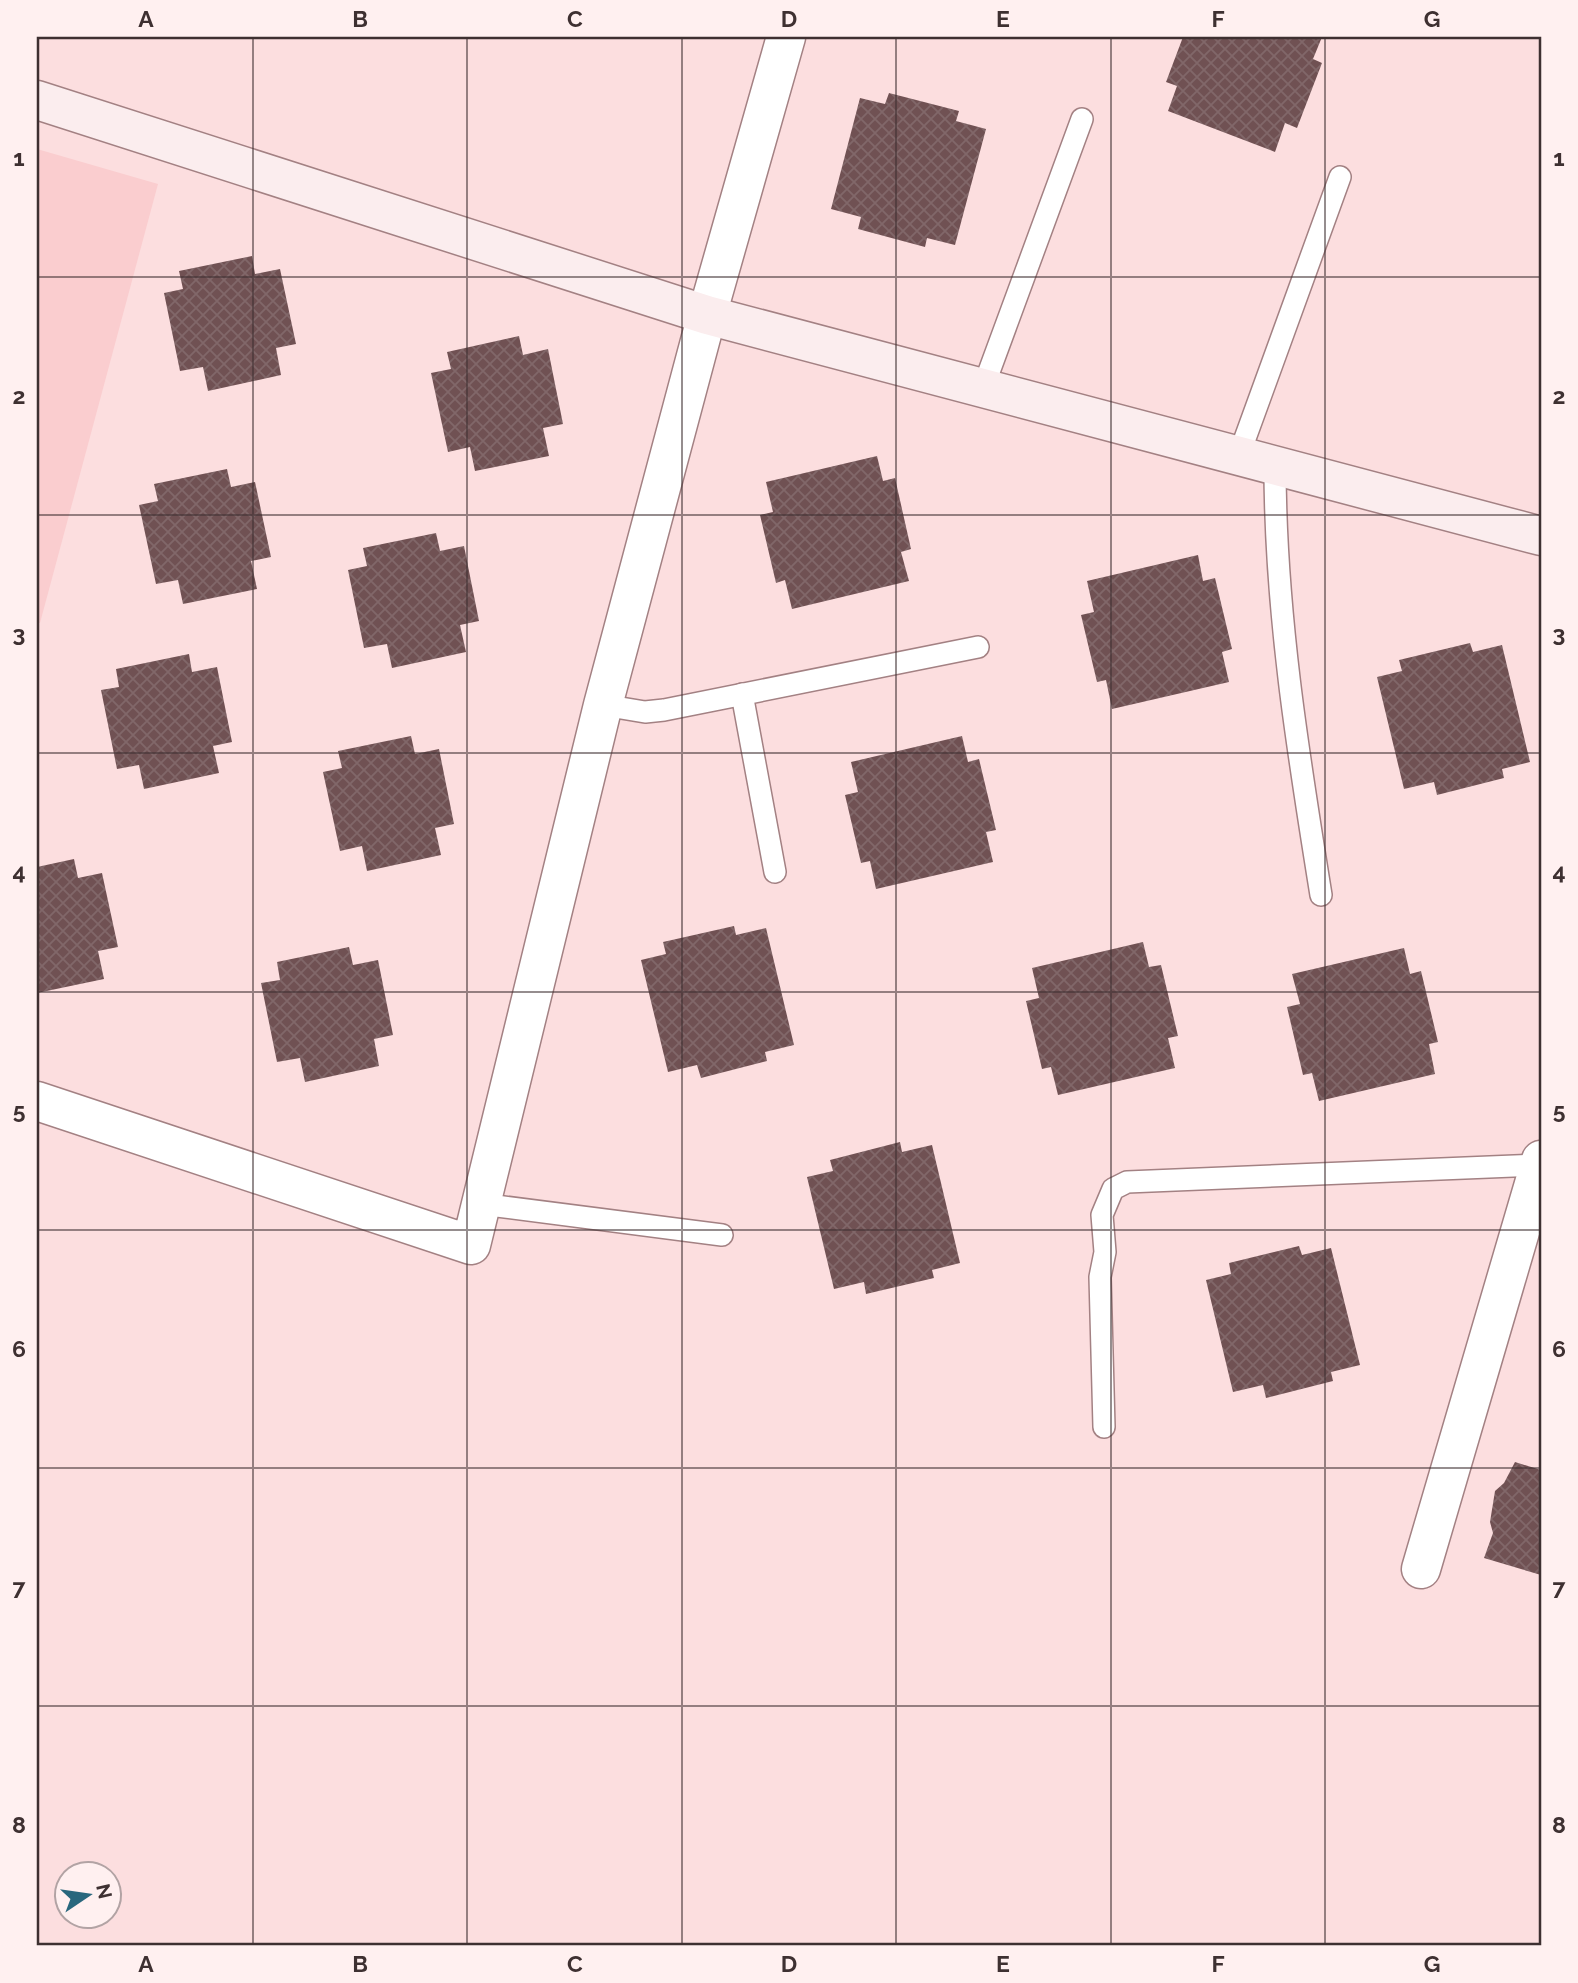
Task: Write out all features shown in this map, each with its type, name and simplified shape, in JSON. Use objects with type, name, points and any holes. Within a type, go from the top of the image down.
[{"type":"street","points":[[37,1101],[471,1245],[603,705],[707,315],[786,37]]},
{"type":"street","points":[[37,100],[707,315],[1541,536]]},
{"type":"street","points":[[1421,1569],[1541,1162]]},
{"type":"lane","points":[[983,388],[1082,119]]},
{"type":"lane","points":[[1239,456],[1340,177]]},
{"type":"lane","points":[[1275,465],[1275,531],[1293,720],[1321,895]]},
{"type":"lane","points":[[603,705],[645,712],[664,710],[978,647]]},
{"type":"lane","points":[[742,694],[775,872]]},
{"type":"lane","points":[[1104,1427],[1100,1277],[1105,1252],[1102,1215],[1112,1189],[1127,1182],[1541,1162]]},
{"type":"lane","points":[[481,1204],[722,1235]]},
{"type":"shaded area","points":[[37,149],[158,184],[40,623],[37,623]]},
{"type":"building","points":[[1183,37],[1322,37],[1313,59],[1322,63],[1297,128],[1285,123],[1275,152],[1168,111],[1177,86],[1166,82]]},
{"type":"building","points":[[889,93],[959,111],[956,121],[986,129],[955,245],[927,238],[925,247],[858,229],[861,217],[831,209],[860,98],[885,104]]},
{"type":"building","points":[[252,256],[255,274],[280,269],[296,344],[276,348],[281,375],[208,391],[203,367],[180,371],[164,293],[183,289],[179,271]]},
{"type":"building","points":[[519,336],[523,355],[548,349],[563,424],[543,428],[549,456],[475,471],[470,447],[448,452],[431,373],[451,369],[447,352]]},
{"type":"building","points":[[877,456],[883,481],[895,478],[911,549],[901,552],[909,581],[792,609],[785,580],[776,583],[760,515],[773,512],[766,482]]},
{"type":"building","points":[[227,469],[231,487],[255,482],[271,557],[251,561],[257,589],[183,604],[178,580],[156,584],[139,505],[158,501],[154,484]]},
{"type":"building","points":[[436,533],[440,551],[464,546],[479,621],[460,625],[466,652],[392,668],[387,644],[364,648],[348,570],[367,566],[363,548]]},
{"type":"building","points":[[1198,555],[1203,581],[1215,578],[1232,649],[1222,652],[1229,682],[1112,709],[1106,680],[1097,682],[1081,615],[1094,612],[1087,581]]},
{"type":"building","points":[[1470,643],[1473,652],[1502,645],[1530,762],[1502,769],[1504,778],[1437,795],[1434,782],[1404,789],[1377,677],[1402,671],[1399,660]]},
{"type":"building","points":[[189,654],[192,672],[217,667],[232,742],[213,746],[219,773],[144,789],[139,765],[117,769],[101,690],[119,687],[116,669]]},
{"type":"building","points":[[411,736],[415,754],[439,749],[454,824],[435,828],[441,855],[367,871],[362,846],[340,851],[323,772],[342,768],[338,751]]},
{"type":"building","points":[[962,736],[968,762],[979,759],[996,830],[986,832],[993,862],[876,889],[870,861],[861,863],[845,795],[858,792],[851,762]]},
{"type":"building","points":[[74,859],[78,878],[102,873],[118,947],[98,951],[104,979],[37,993],[37,867]]},
{"type":"building","points":[[734,926],[736,935],[766,928],[794,1045],[765,1052],[767,1061],[701,1078],[697,1065],[668,1072],[641,960],[666,954],[663,942]]},
{"type":"building","points":[[1143,942],[1149,967],[1161,965],[1178,1036],[1168,1038],[1175,1068],[1058,1095],[1051,1067],[1042,1069],[1026,1001],[1039,998],[1032,968]]},
{"type":"building","points":[[349,947],[353,965],[378,960],[393,1035],[374,1039],[379,1066],[305,1082],[300,1058],[277,1062],[261,983],[280,980],[277,962]]},
{"type":"building","points":[[1404,948],[1410,974],[1421,971],[1438,1042],[1429,1044],[1435,1074],[1319,1101],[1312,1073],[1303,1075],[1287,1007],[1300,1004],[1292,974]]},
{"type":"building","points":[[900,1142],[902,1152],[932,1145],[960,1263],[932,1270],[934,1278],[866,1294],[864,1282],[834,1289],[807,1177],[833,1171],[830,1160]]},
{"type":"building","points":[[1299,1246],[1302,1255],[1331,1248],[1360,1365],[1331,1372],[1333,1381],[1266,1398],[1263,1385],[1233,1392],[1206,1280],[1231,1274],[1229,1263]]},
{"type":"building","points":[[1515,1462],[1541,1470],[1541,1575],[1484,1558],[1493,1533],[1490,1522],[1495,1491],[1504,1483]]}]
